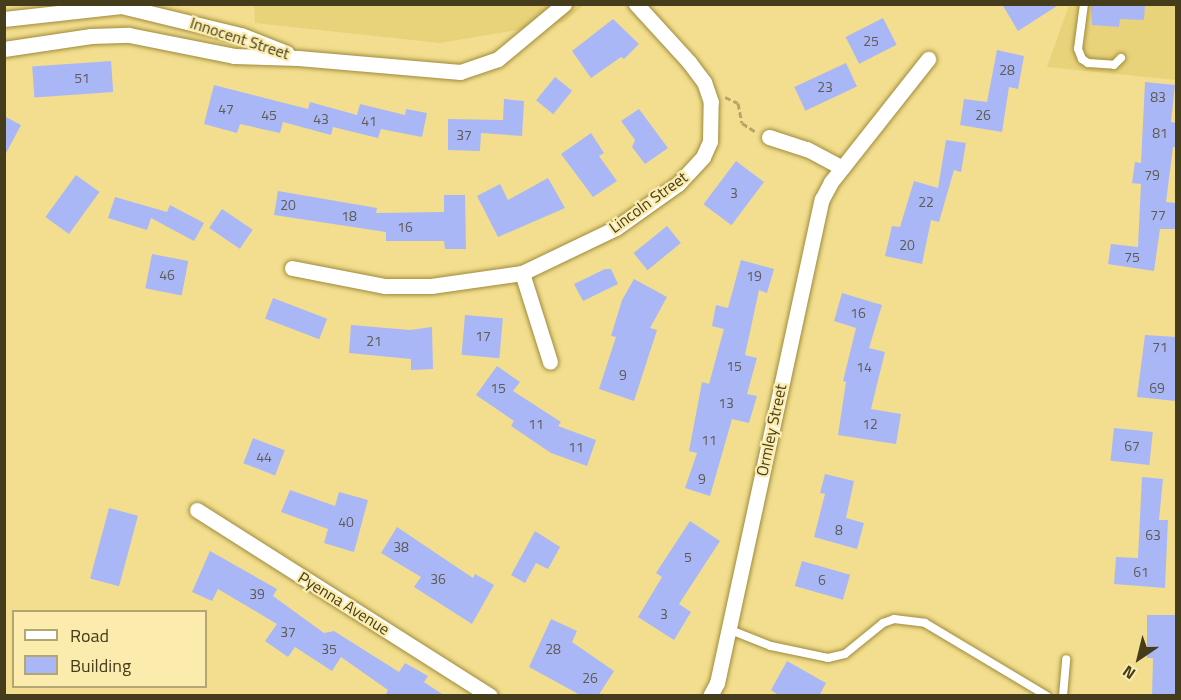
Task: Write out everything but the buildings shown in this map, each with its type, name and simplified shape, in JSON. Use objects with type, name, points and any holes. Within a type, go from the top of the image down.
[{"type":"street","name":"Innocent Street","points":[[4,49],[91,36],[129,35],[234,56],[298,58],[460,72],[498,59],[564,4]]},
{"type":"street","name":"Lincoln Street","points":[[292,268],[385,286],[431,286],[522,273],[615,228],[678,184],[703,157],[710,141],[713,122],[710,98],[704,82],[689,62],[636,4]]},
{"type":"street","name":"Innocent Street","points":[[4,19],[121,6],[241,35],[298,58]]},
{"type":"street","name":"Ormley Street","points":[[710,696],[717,683],[817,220],[831,182],[928,59]]},
{"type":"street","points":[[769,137],[807,149],[842,168]]},
{"type":"street","points":[[522,273],[550,362]]},
{"type":"street","name":"Pyenna Avenue","points":[[197,510],[490,696]]},
{"type":"lane","points":[[1084,4],[1078,49],[1082,59],[1088,63],[1114,65],[1121,58]]},
{"type":"lane","points":[[728,629],[771,646],[828,658],[844,654],[883,622],[894,619],[925,623],[1047,696]]},
{"type":"lane","points":[[1064,696],[1066,659]]},
{"type":"path","points":[[710,98],[731,96],[738,103],[742,123],[769,137]]},
{"type":"shaded area","points":[[254,5],[584,5],[564,22],[440,43],[255,23]]},
{"type":"shaded area","points":[[1069,5],[1176,5],[1176,80],[1047,67]]}]
